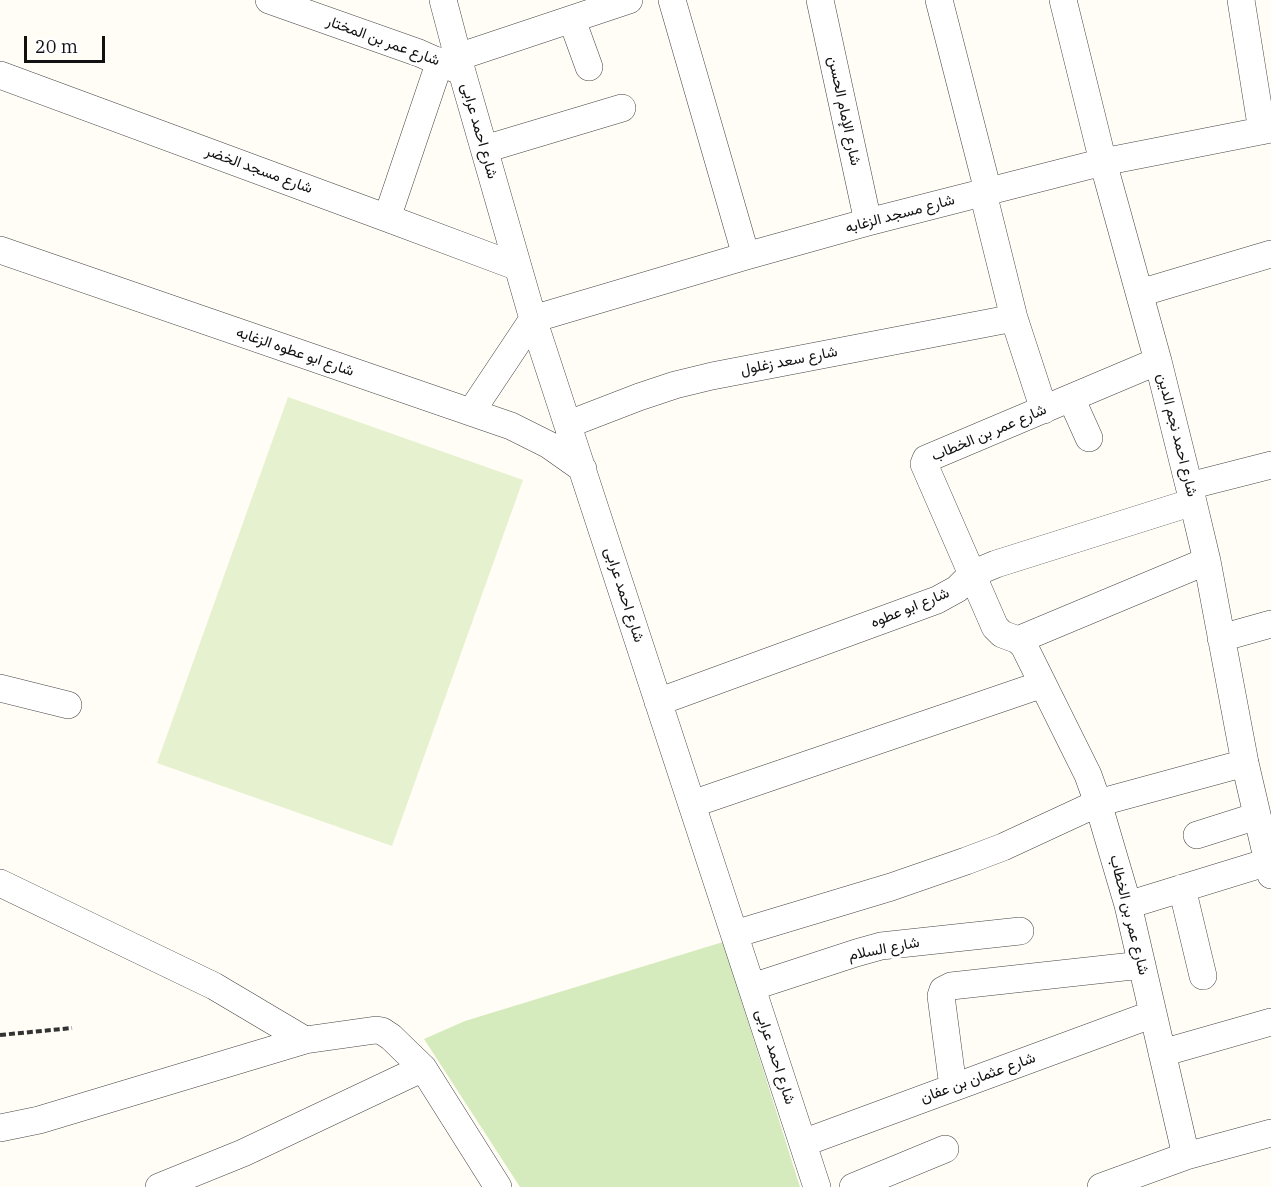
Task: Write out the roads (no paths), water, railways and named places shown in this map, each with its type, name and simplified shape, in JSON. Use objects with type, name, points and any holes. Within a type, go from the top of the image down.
[{"type":"street","name":"شارع عمر بن المختار","points":[[269,0],[453,63]]},
{"type":"street","name":"شارع احمد عرابى","points":[[443,0],[453,63],[485,149],[534,319],[817,1187]]},
{"type":"street","points":[[387,218],[453,63],[629,0]]},
{"type":"street","points":[[672,0],[746,256]]},
{"type":"street","name":"شارع الإمام الحسن","points":[[820,0],[867,222]]},
{"type":"street","points":[[939,0],[1014,318],[1044,410]]},
{"type":"street","name":"شارع احمد نجم الدين","points":[[1063,0],[1102,162],[1158,361],[1207,561],[1245,763],[1261,806],[1269,868]]},
{"type":"street","points":[[1241,0],[1267,130]]},
{"type":"street","points":[[572,20],[589,67]]},
{"type":"street","name":"شارع مسجد الخضر","points":[[0,75],[518,267]]},
{"type":"street","points":[[485,149],[622,108]]},
{"type":"street","name":"شارع مسجد الزغابه","points":[[534,319],[867,222],[1102,162],[1267,130]]},
{"type":"street","name":"شارع ابو عطوه الزغابه","points":[[0,250],[511,426],[549,445],[583,469]]},
{"type":"street","points":[[1140,293],[1271,254]]},
{"type":"street","name":"شارع سعد زغلول","points":[[568,424],[639,397],[712,376],[1014,318]]},
{"type":"street","points":[[471,412],[534,319]]},
{"type":"street","name":"شارع عمر بن الخطاب","points":[[1158,361],[926,459],[925,467],[995,627],[1002,634],[1018,640],[1024,646],[1088,775],[1128,904],[1186,1156]]},
{"type":"street","points":[[1071,398],[1089,438]]},
{"type":"street","name":"شارع ابو عطوه","points":[[658,702],[937,600],[957,589],[972,574],[996,564],[1271,465]]},
{"type":"street","points":[[1018,640],[1207,561]]},
{"type":"street","points":[[1221,638],[1271,624]]},
{"type":"street","points":[[692,804],[1043,684]]},
{"type":"street","points":[[0,688],[68,705]]},
{"type":"street","points":[[735,934],[957,865],[1003,847],[1098,803],[1245,763]]},
{"type":"street","points":[[1197,835],[1261,806]]},
{"type":"street","points":[[1128,904],[1182,888],[1269,868]]},
{"type":"street","points":[[0,883],[214,986],[305,1040]]},
{"type":"street","points":[[1182,888],[1203,976]]},
{"type":"street","name":"شارع السلام","points":[[752,987],[881,946],[1020,931]]},
{"type":"street","points":[[953,1087],[941,996],[943,990],[951,986],[1142,965]]},
{"type":"street","name":"شارع عثمان بن عفان","points":[[803,1143],[1153,1014]]},
{"type":"street","points":[[1162,1053],[1271,1022]]},
{"type":"street","points":[[0,1128],[39,1120],[305,1040],[375,1030],[382,1031],[391,1037],[423,1068],[498,1187]]},
{"type":"street","points":[[159,1187],[243,1153],[423,1068]]},
{"type":"street","points":[[1106,1186],[1186,1156],[1269,1142]]},
{"type":"street","points":[[853,1187],[945,1149]]}]
